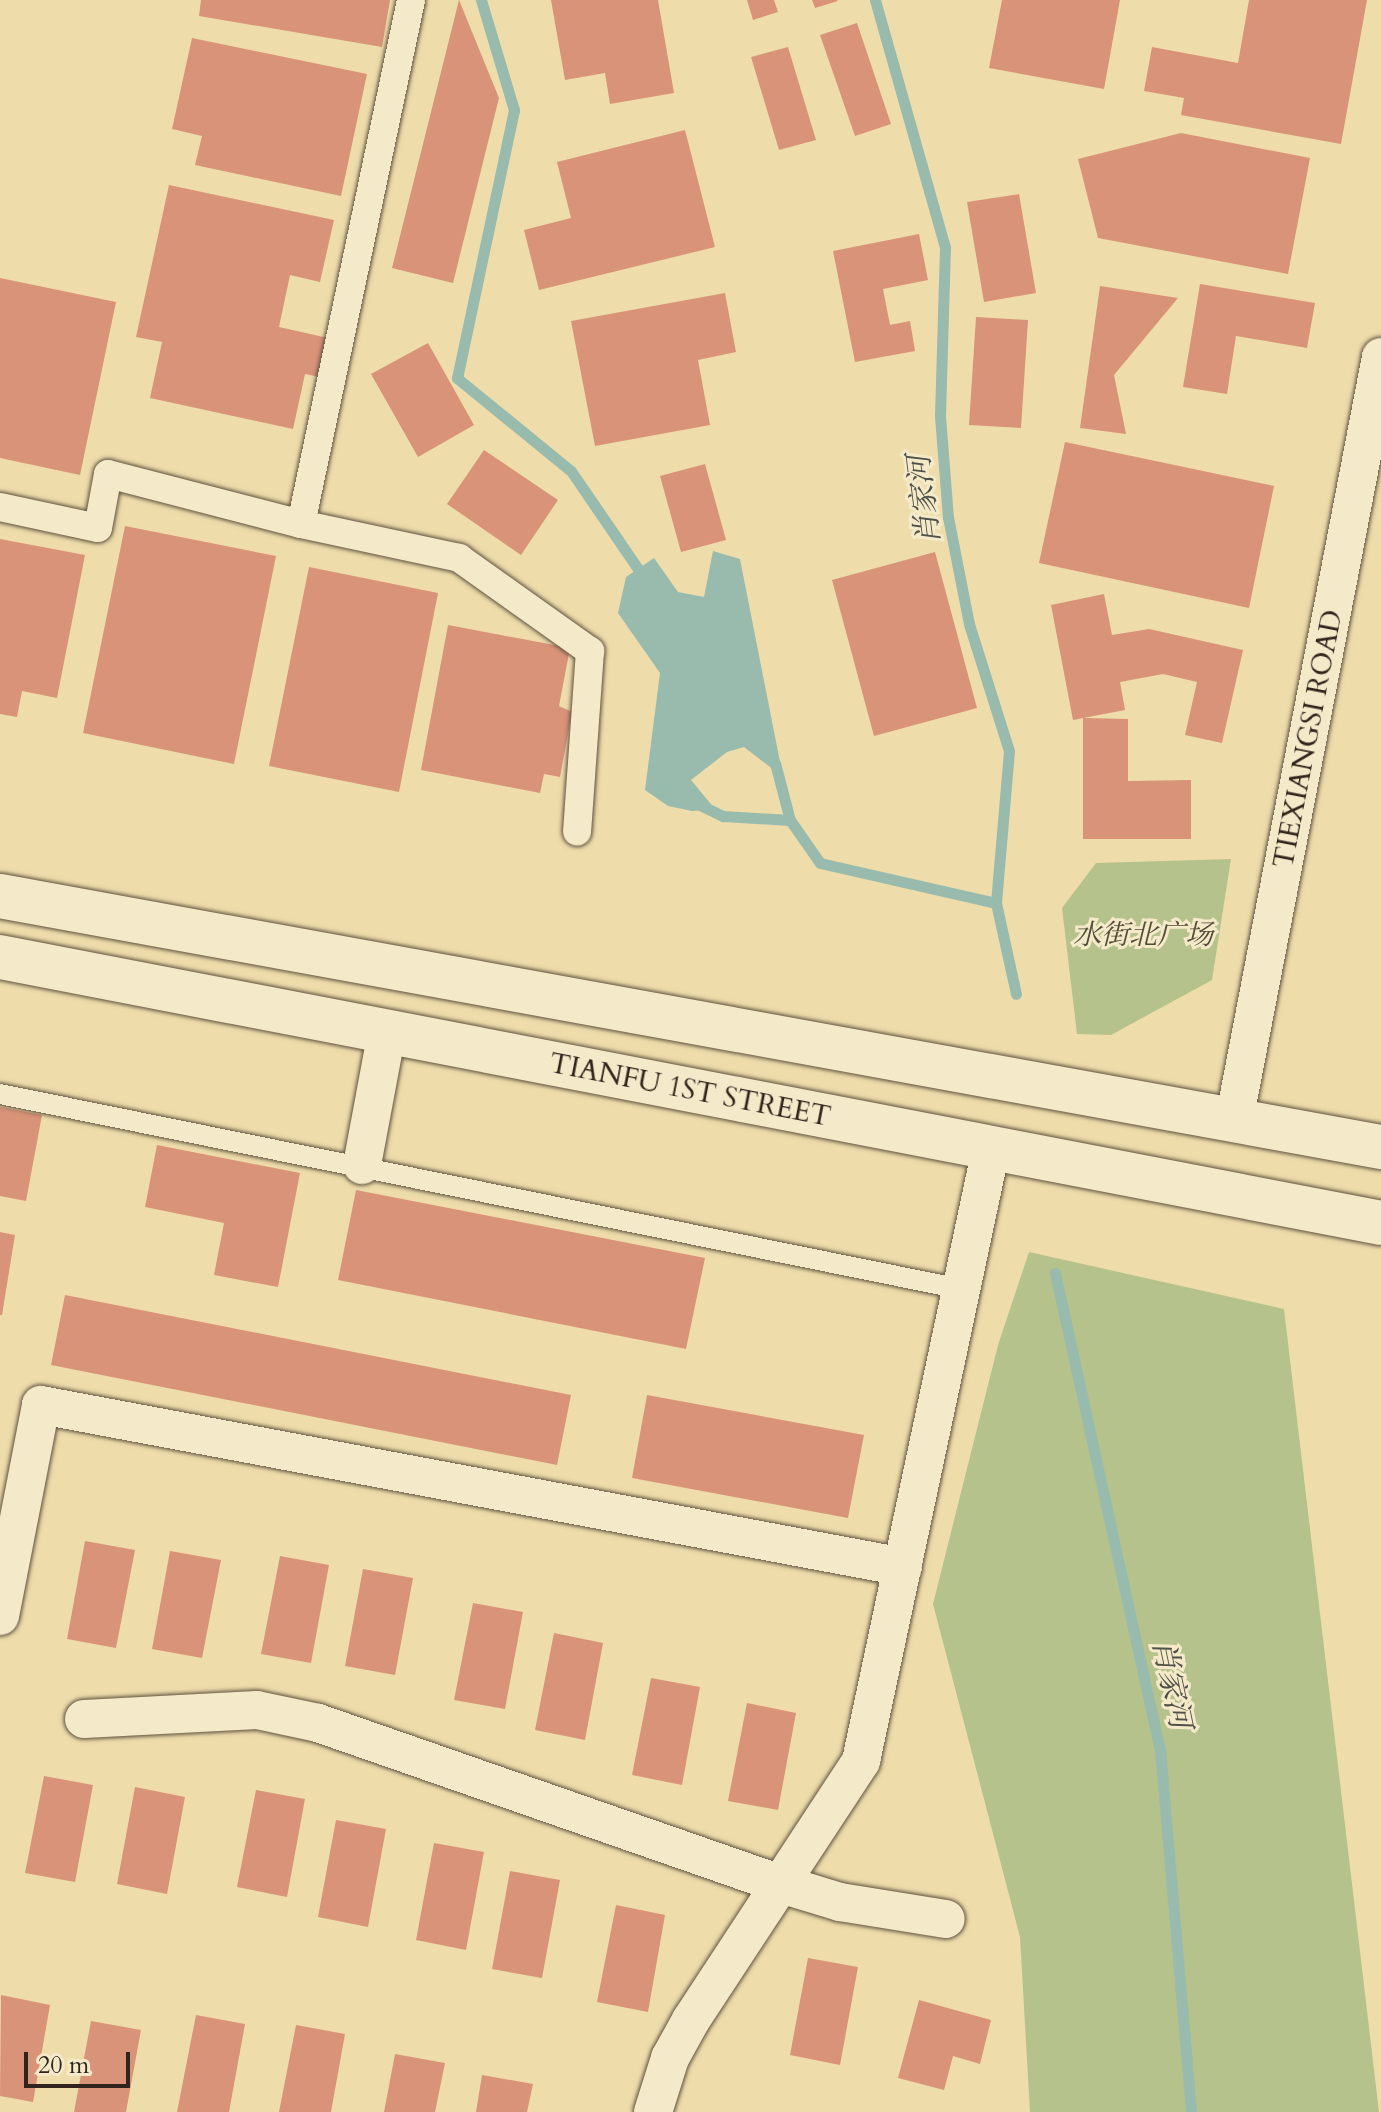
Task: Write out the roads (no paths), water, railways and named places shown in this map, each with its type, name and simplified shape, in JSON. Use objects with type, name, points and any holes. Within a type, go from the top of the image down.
[{"type":"main road","points":[[0,896],[1381,1147]]},
{"type":"main road","name":"TIANFU 1ST STREET","points":[[0,957],[1381,1223]]},
{"type":"street","points":[[301,524],[411,0]]},
{"type":"street","name":"TIEXIANGSI ROAD","points":[[1234,1121],[1381,357]]},
{"type":"street","points":[[0,507],[98,528],[108,474],[301,524],[459,558],[590,651],[577,832]]},
{"type":"street","points":[[362,1165],[387,1031]]},
{"type":"street","points":[[653,2112],[670,2058],[691,2020],[861,1761],[991,1149]]},
{"type":"street","points":[[0,1616],[41,1405],[903,1567]]},
{"type":"street","points":[[84,1719],[257,1710],[318,1723],[781,1884],[840,1902],[946,1919]]},
{"type":"lane","points":[[0,1094],[362,1165],[961,1289]]},
{"type":"waterway","points":[[481,0],[514,110],[457,378],[571,471],[645,579]]},
{"type":"waterway","name":"肖家河","points":[[875,0],[945,247],[940,416],[948,517],[969,624],[1009,751],[996,903],[1016,994]]},
{"type":"waterway","points":[[775,763],[790,820],[820,863],[996,903]]},
{"type":"waterway","points":[[698,804],[723,816],[790,820]]},
{"type":"waterway","name":"肖家河","points":[[1055,1273],[1160,1749],[1191,2112]]},
{"type":"park label","name":"水街北广场","points":[[1143,935]]}]
